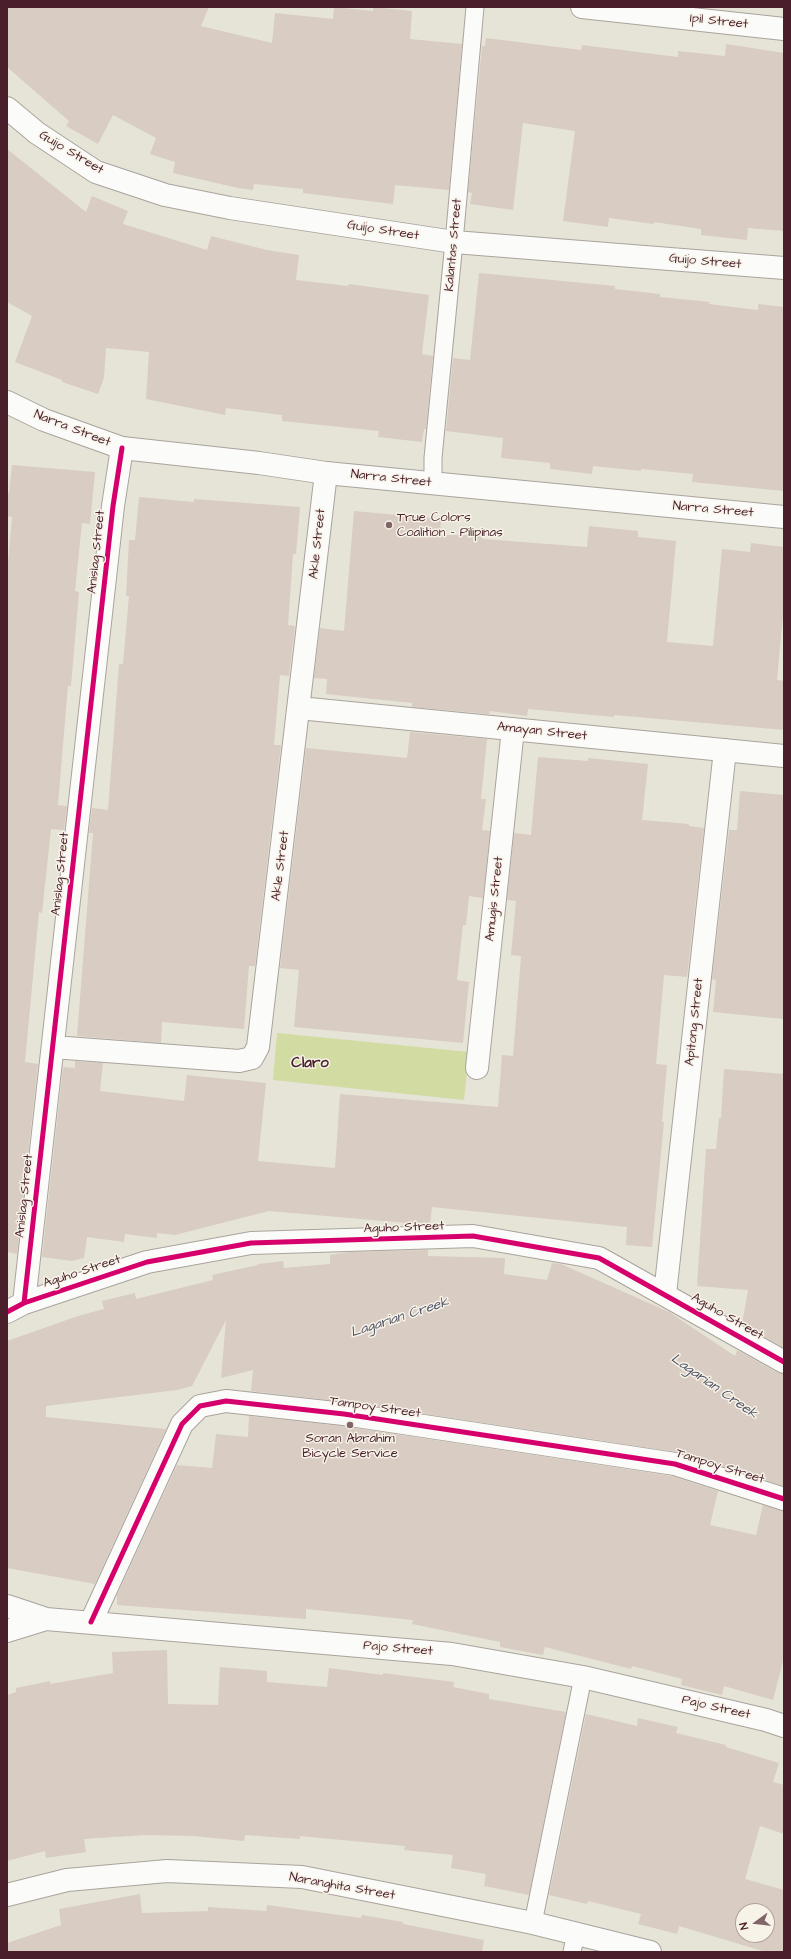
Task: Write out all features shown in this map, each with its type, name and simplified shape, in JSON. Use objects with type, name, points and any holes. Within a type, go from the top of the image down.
[{"type":"street","name":"Ipil Street","points":[[582,7],[784,29]]},
{"type":"street","name":"Guijo Street","points":[[7,108],[37,133],[96,172],[165,195],[230,208],[454,242],[784,268]]},
{"type":"street","name":"Narra Street","points":[[7,402],[44,420],[122,448],[259,463],[326,473],[784,517]]},
{"type":"street","name":"Anislag Street","points":[[16,1308],[53,1047],[113,506],[122,448]]},
{"type":"street","name":"Akle Street","points":[[53,1047],[239,1061],[252,1058],[258,1047],[326,473]]},
{"type":"street","name":"Amayan Street","points":[[299,708],[784,756]]},
{"type":"street","name":"Amugis Street","points":[[477,1068],[513,729]]},
{"type":"street","name":"Apitong Street","points":[[665,1294],[725,750]]},
{"type":"street","name":"Aguho Street","points":[[16,1308],[148,1262],[251,1243],[473,1236],[599,1258],[784,1362]]},
{"type":"street","name":"Tampoy Street","points":[[91,1622],[182,1424],[200,1406],[226,1402],[344,1414],[675,1464],[784,1499]]},
{"type":"street","name":"Pajo Street","points":[[7,1606],[46,1619],[452,1654],[583,1677],[766,1720],[784,1726]]},
{"type":"street","points":[[7,1631],[46,1619]]},
{"type":"street","name":"Naranghita Street","points":[[7,1895],[67,1880],[168,1871],[302,1877],[533,1923],[574,1943],[650,1952]]},
{"type":"lane","name":"Kalantas Street","points":[[433,483],[433,458],[475,7]]},
{"type":"lane","points":[[533,1923],[583,1677]]},
{"type":"green space","points":[[277,1033],[469,1052],[464,1100],[273,1080]]},
{"type":"building","points":[[7,7],[209,7],[201,26],[272,43],[275,13],[333,19],[334,7],[373,11],[373,7],[412,11],[410,39],[462,44],[449,190],[395,185],[393,204],[303,193],[303,189],[254,184],[253,190],[238,188],[173,173],[175,162],[150,154],[156,138],[113,115],[98,144],[66,126],[69,121],[7,67]]},
{"type":"building","points":[[486,38],[581,50],[582,45],[678,57],[678,51],[725,56],[726,44],[784,53],[784,231],[748,228],[747,240],[701,235],[701,229],[654,222],[654,224],[609,218],[608,227],[563,221],[575,131],[523,123],[513,210],[470,204],[472,193],[468,192],[482,46],[485,46]]},
{"type":"building","points":[[7,149],[86,212],[92,196],[128,211],[123,224],[207,250],[211,236],[267,250],[299,255],[296,280],[348,286],[349,284],[429,295],[422,354],[433,356],[426,429],[424,429],[422,442],[378,437],[379,431],[282,421],[282,415],[226,408],[225,415],[146,399],[149,352],[106,348],[104,378],[98,394],[62,382],[62,380],[15,362],[32,316],[7,302]]},
{"type":"building","points":[[479,273],[615,286],[615,289],[660,294],[660,297],[710,302],[709,304],[758,310],[758,304],[784,307],[784,491],[692,482],[693,474],[641,469],[641,471],[593,466],[592,474],[550,469],[550,463],[501,458],[503,438],[446,431],[453,358],[470,360]]},
{"type":"building","points":[[12,465],[95,472],[90,524],[82,523],[75,591],[79,592],[71,686],[68,686],[58,805],[67,806],[64,830],[51,829],[42,913],[39,912],[25,1062],[38,1064],[17,1254],[7,1252],[7,575],[12,517],[7,516],[7,493],[9,493]]},
{"type":"building","points":[[139,497],[194,502],[194,499],[300,507],[296,554],[293,554],[288,625],[295,626],[289,676],[280,675],[274,745],[281,745],[255,966],[249,966],[244,1029],[162,1022],[161,1043],[77,1036],[93,833],[89,833],[92,808],[108,810],[119,664],[123,664],[129,596],[126,596],[129,540],[135,540]]},
{"type":"building","points":[[354,511],[441,519],[440,535],[483,535],[483,539],[587,547],[589,526],[638,531],[638,537],[676,541],[667,642],[713,646],[722,549],[750,552],[751,543],[784,547],[784,604],[777,680],[784,681],[784,730],[528,709],[527,716],[490,711],[489,714],[412,707],[412,703],[326,694],[327,679],[314,678],[320,628],[344,631]]},
{"type":"building","points":[[410,732],[487,739],[481,799],[486,799],[482,830],[490,831],[483,898],[469,896],[466,925],[463,925],[457,980],[469,982],[463,1043],[294,1027],[299,970],[280,968],[306,748],[407,758]]},
{"type":"building","points":[[538,757],[588,761],[588,758],[648,764],[642,820],[689,824],[689,826],[704,828],[687,977],[664,975],[656,1064],[667,1065],[662,1122],[664,1122],[652,1247],[626,1245],[627,1227],[432,1207],[430,1225],[269,1211],[175,1235],[157,1233],[157,1238],[125,1234],[124,1242],[87,1237],[84,1258],[72,1261],[42,1257],[63,1067],[75,1068],[75,1061],[103,1063],[100,1091],[184,1101],[187,1075],[266,1083],[258,1161],[335,1168],[340,1094],[498,1107],[502,1055],[513,1056],[521,956],[511,955],[516,901],[507,900],[514,833],[531,835]]},
{"type":"building","points":[[740,791],[784,795],[784,1019],[713,1012],[716,980],[712,979],[729,830],[737,830]]},
{"type":"building","points":[[724,1069],[784,1074],[784,1348],[742,1324],[748,1290],[697,1286],[706,1149],[716,1149],[719,1118],[721,1118]]},
{"type":"building","points":[[428,1250],[428,1256],[505,1258],[504,1274],[547,1280],[552,1263],[561,1264],[669,1312],[735,1356],[737,1350],[778,1373],[784,1374],[784,1486],[677,1452],[346,1402],[251,1391],[253,1370],[221,1378],[226,1320],[192,1386],[177,1390],[46,1406],[46,1417],[166,1429],[95,1584],[7,1568],[7,1341],[78,1316],[104,1309],[102,1301],[135,1293],[136,1299],[213,1280],[212,1275],[258,1264],[283,1261],[284,1268],[330,1264],[330,1255],[349,1252]]},
{"type":"building","points":[[249,1416],[342,1426],[672,1476],[718,1491],[710,1525],[756,1535],[763,1505],[784,1511],[784,1657],[773,1700],[724,1686],[722,1695],[681,1685],[682,1679],[632,1666],[631,1669],[545,1647],[543,1655],[500,1647],[500,1642],[412,1624],[413,1620],[306,1609],[306,1619],[117,1605],[117,1595],[177,1465],[212,1468],[216,1434],[248,1437]]},
{"type":"building","points":[[167,1650],[168,1704],[218,1705],[220,1667],[267,1671],[267,1682],[327,1687],[329,1668],[454,1682],[453,1687],[489,1694],[489,1699],[566,1712],[529,1895],[484,1886],[486,1874],[451,1868],[453,1855],[404,1850],[405,1846],[300,1836],[300,1839],[245,1835],[244,1841],[193,1836],[145,1835],[84,1839],[86,1852],[46,1858],[45,1851],[7,1861],[7,1695],[16,1692],[16,1688],[50,1681],[50,1684],[113,1673],[112,1652]]},
{"type":"building","points":[[586,1714],[637,1726],[638,1718],[678,1727],[676,1733],[726,1745],[726,1747],[779,1763],[773,1782],[784,1785],[784,1834],[760,1826],[745,1879],[784,1890],[784,1952],[766,1952],[736,1943],[775,1943],[775,1903],[735,1903],[735,1943],[679,1926],[677,1934],[638,1924],[641,1914],[588,1901],[587,1904],[549,1895]]},
{"type":"building","points":[[140,1894],[142,1913],[208,1911],[208,1907],[266,1911],[267,1905],[361,1918],[362,1915],[403,1922],[403,1924],[484,1940],[482,1952],[7,1952],[7,1943],[61,1925],[59,1909]]},
{"type":"cycle path","points":[[24,1303],[113,506],[122,448]]},
{"type":"cycle path","points":[[7,1312],[24,1303],[147,1262],[251,1243],[473,1236],[599,1258],[784,1362]]},
{"type":"cycle path","points":[[91,1622],[182,1424],[200,1406],[226,1401],[344,1414],[675,1464],[784,1499]]},
{"type":"place","name":"True Colors Coalition - Pilipinas","points":[[389,525]]},
{"type":"place","name":"Soran Abrahim Bicycle Service","points":[[350,1425]]},
{"type":"district","name":"Claro","points":[[310,1064]]},
{"type":"water label","name":"Lagarian Creek","points":[[400,1318]]},
{"type":"water label","name":"Lagarian Creek","points":[[714,1387]]}]
